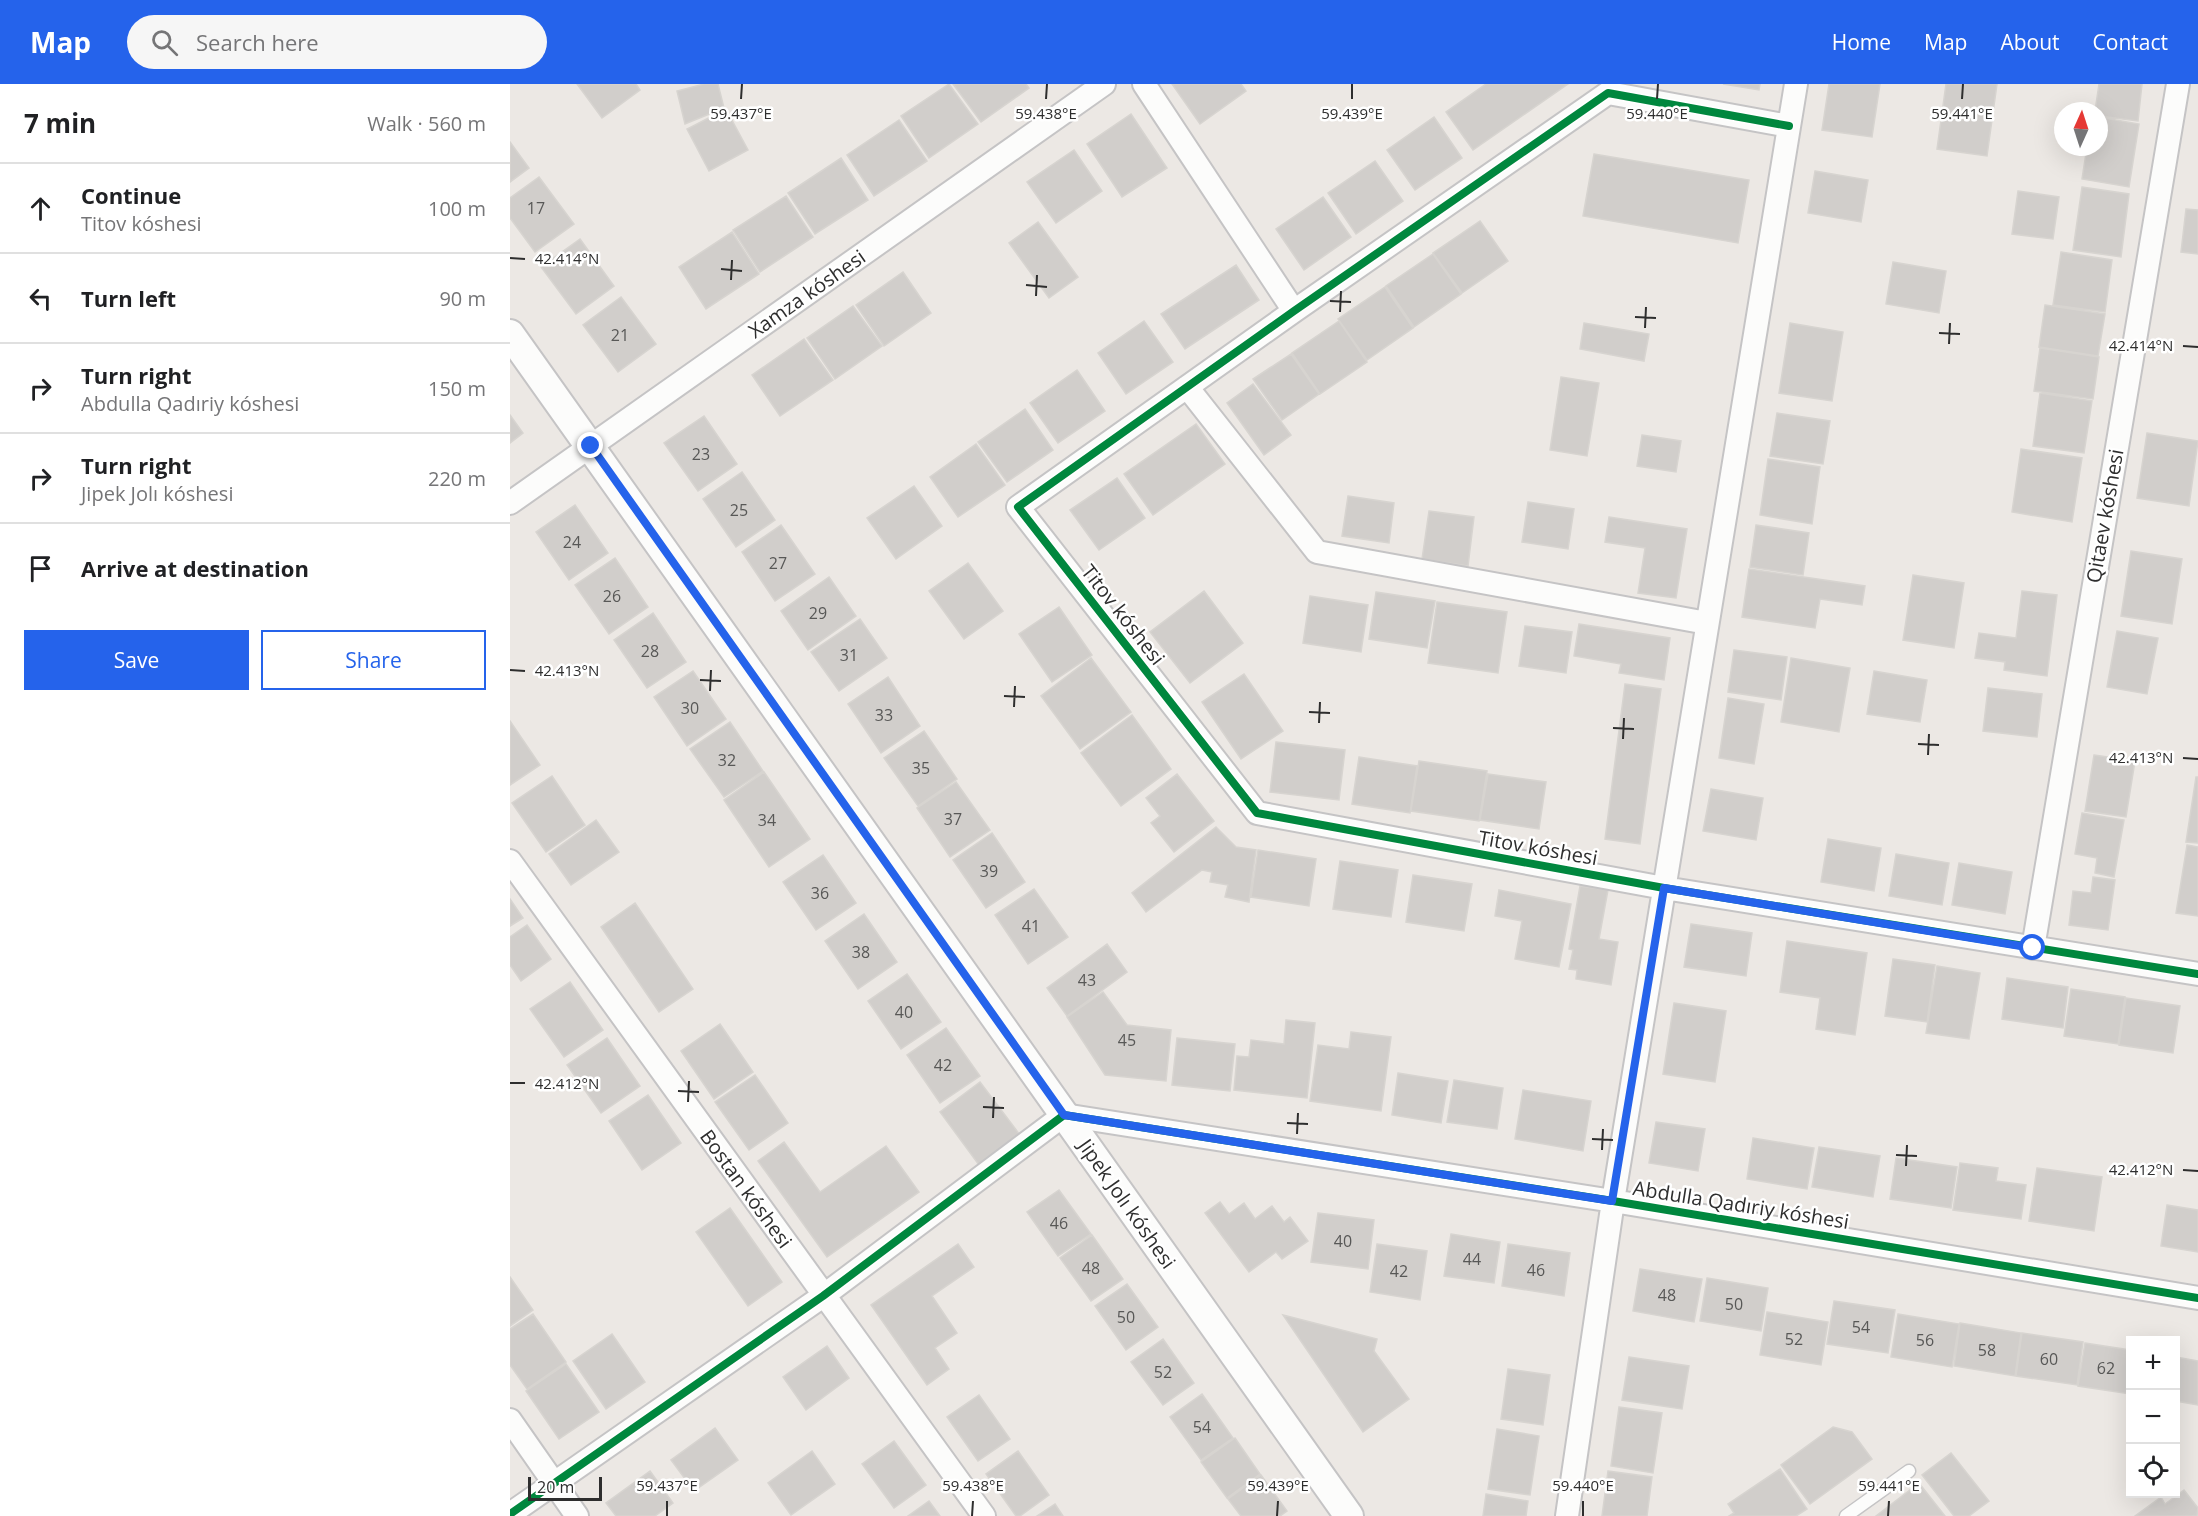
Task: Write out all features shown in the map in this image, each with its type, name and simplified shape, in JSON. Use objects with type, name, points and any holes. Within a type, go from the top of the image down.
[{"type":"street","name":"Xamza kóshesi","points":[[510,503],[1104,84]]},
{"type":"street","points":[[1144,84],[1294,310]]},
{"type":"street","points":[[1567,1516],[1612,1201],[1796,84]]},
{"type":"street","name":"Qitaev kóshesi","points":[[2033,948],[2178,84]]},
{"type":"street","points":[[1707,623],[1317,552],[1187,387],[1294,310],[1608,93],[1790,126]]},
{"type":"street","name":"Jipek Jolı kóshesi","points":[[510,334],[1064,1115],[1341,1513]]},
{"type":"street","name":"Titov kóshesi","points":[[1187,387],[1018,507],[1257,813],[1664,888],[2198,974]]},
{"type":"street","name":"Bostan kóshesi","points":[[510,861],[984,1516]]},
{"type":"street","points":[[510,1514],[823,1296],[1064,1115]]},
{"type":"street","name":"Abdulla Qadıriy kóshesi","points":[[1064,1115],[1612,1201],[2198,1298]]},
{"type":"street","points":[[510,1420],[577,1516]]},
{"type":"lane","points":[[1846,1516],[1909,1471]]},
{"type":"building","points":[[577,84],[636,84],[640,90],[602,118]]},
{"type":"building","points":[[704,84],[718,84],[724,108],[685,124],[677,91]]},
{"type":"building","points":[[949,84],[978,124],[929,158],[901,116]]},
{"type":"building","points":[[953,84],[1026,84],[1029,88],[981,122]]},
{"type":"building","points":[[1172,84],[1241,84],[1246,91],[1200,124]]},
{"type":"building","points":[[1486,84],[1568,84],[1473,150],[1446,112]]},
{"type":"building","points":[[1723,84],[1760,84],[1759,90]]},
{"type":"building","points":[[1829,84],[1880,84],[1872,137],[1822,130]]},
{"type":"building","points":[[1946,84],[1997,84],[1987,156],[1937,149]]},
{"type":"building","points":[[2099,84],[2142,84],[2138,121],[2108,117],[2108,102],[2096,102]]},
{"type":"building","points":[[726,109],[748,150],[709,171],[687,129]]},
{"type":"building","points":[[1131,114],[1167,168],[1122,197],[1087,144]]},
{"type":"building","points":[[1434,117],[1462,158],[1415,190],[1387,150]]},
{"type":"building","points":[[2108,119],[2139,124],[2129,187],[2082,179],[2086,156],[2108,156]]},
{"type":"building","points":[[899,120],[927,161],[874,196],[847,155]]},
{"type":"building","points":[[510,142],[529,168],[510,182]]},
{"type":"building","points":[[1074,150],[1102,191],[1056,223],[1027,182]]},
{"type":"building","points":[[1594,154],[1749,180],[1738,243],[1583,216]]},
{"type":"building","points":[[841,158],[868,200],[815,234],[788,193]]},
{"type":"building","points":[[1375,161],[1403,201],[1356,234],[1328,193]]},
{"type":"building","points":[[1815,171],[1868,180],[1861,222],[1808,213]]},
{"type":"building","points":[[539,177],[574,224],[535,252],[510,218],[510,198]]},
{"type":"building","points":[[2082,187],[2129,194],[2121,257],[2073,250]]},
{"type":"building","points":[[2018,191],[2059,197],[2053,239],[2012,234]]},
{"type":"building","points":[[786,196],[813,237],[760,272],[733,230]]},
{"type":"building","points":[[1323,197],[1351,237],[1304,270],[1276,229]]},
{"type":"building","points":[[2186,209],[2198,210],[2198,254],[2181,252]]},
{"type":"building","points":[[1480,221],[1508,261],[1462,293],[1433,253]]},
{"type":"building","points":[[1038,222],[1078,277],[1049,298],[1009,243]]},
{"type":"building","points":[[732,232],[759,274],[706,309],[679,267]]},
{"type":"building","points":[[580,239],[614,286],[576,314],[541,267]]},
{"type":"building","points":[[2061,252],[2112,260],[2105,312],[2053,305]]},
{"type":"building","points":[[1433,254],[1461,294],[1414,327],[1386,286]]},
{"type":"building","points":[[1893,262],[1946,271],[1939,313],[1886,304]]},
{"type":"building","points":[[1236,265],[1259,300],[1185,349],[1161,314]]},
{"type":"building","points":[[903,272],[931,313],[884,346],[856,305]]},
{"type":"building","points":[[1385,287],[1413,328],[1367,360],[1338,319]]},
{"type":"building","points":[[621,297],[656,344],[618,372],[583,325]]},
{"type":"building","points":[[2045,305],[2105,314],[2098,356],[2039,347]]},
{"type":"building","points":[[853,306],[882,346],[835,379],[807,338]]},
{"type":"building","points":[[1144,321],[1173,362],[1126,394],[1098,353]]},
{"type":"building","points":[[1339,321],[1367,362],[1320,394],[1292,353]]},
{"type":"building","points":[[1584,323],[1649,334],[1644,361],[1580,349]]},
{"type":"building","points":[[1790,323],[1843,332],[1832,401],[1779,393]]},
{"type":"building","points":[[804,339],[833,380],[780,416],[752,375]]},
{"type":"building","points":[[2040,348],[2099,357],[2093,399],[2034,391]]},
{"type":"building","points":[[1291,354],[1319,394],[1282,420],[1253,379]]},
{"type":"building","points":[[1077,370],[1105,411],[1058,443],[1030,403]]},
{"type":"building","points":[[1561,377],[1599,383],[1587,456],[1550,450]]},
{"type":"building","points":[[1253,384],[1291,435],[1264,455],[1227,403]]},
{"type":"building","points":[[2040,393],[2092,401],[2084,453],[2033,446]]},
{"type":"building","points":[[1025,409],[1053,450],[1007,482],[978,442]]},
{"type":"building","points":[[1777,413],[1830,421],[1823,464],[1770,456]]},
{"type":"building","points":[[510,415],[523,433],[510,443]]},
{"type":"building","points":[[704,416],[737,464],[698,491],[664,443]]},
{"type":"building","points":[[1196,424],[1225,464],[1153,515],[1124,474]]},
{"type":"building","points":[[2147,433],[2198,441],[2189,506],[2137,498]]},
{"type":"building","points":[[1642,435],[1681,441],[1676,472],[1637,466]]},
{"type":"building","points":[[976,444],[1005,485],[958,517],[930,477]]},
{"type":"building","points":[[2021,449],[2082,458],[2072,522],[2012,512]]},
{"type":"building","points":[[1768,459],[1820,467],[1812,524],[1760,515]]},
{"type":"building","points":[[742,472],[775,520],[736,547],[703,499]]},
{"type":"building","points":[[1117,478],[1145,518],[1099,550],[1070,510]]},
{"type":"building","points":[[914,486],[942,526],[896,559],[867,518]]},
{"type":"building","points":[[1348,496],[1394,503],[1389,543],[1342,536]]},
{"type":"building","points":[[1528,502],[1574,509],[1568,549],[1522,542]]},
{"type":"building","points":[[575,505],[608,553],[569,580],[536,532]]},
{"type":"building","points":[[1429,511],[1474,517],[1468,566],[1422,559]]},
{"type":"building","points":[[1609,517],[1687,529],[1676,598],[1638,593],[1645,548],[1605,542]]},
{"type":"building","points":[[781,525],[815,574],[775,601],[742,552]]},
{"type":"building","points":[[1756,525],[1809,533],[1803,575],[1750,567]]},
{"type":"building","points":[[2131,551],[2182,559],[2172,624],[2121,616]]},
{"type":"building","points":[[615,558],[648,607],[609,634],[575,585]]},
{"type":"building","points":[[968,563],[1003,611],[964,639],[929,591]]},
{"type":"building","points":[[1749,569],[1865,586],[1862,605],[1820,599],[1815,628],[1742,617]]},
{"type":"building","points":[[1913,575],[1964,583],[1954,648],[1903,640]]},
{"type":"building","points":[[829,577],[856,616],[808,650],[781,611]]},
{"type":"building","points":[[1204,591],[1243,643],[1190,683],[1150,632]]},
{"type":"building","points":[[2022,591],[2057,595],[2047,676],[2004,670],[2005,662],[1975,658],[1979,633],[2016,638]]},
{"type":"building","points":[[1376,592],[1435,601],[1427,648],[1369,639]]},
{"type":"building","points":[[1310,596],[1368,605],[1361,652],[1303,643]]},
{"type":"building","points":[[1437,602],[1507,612],[1498,673],[1428,663]]},
{"type":"building","points":[[1059,607],[1092,655],[1052,682],[1019,634]]},
{"type":"building","points":[[653,613],[686,662],[647,688],[614,640]]},
{"type":"building","points":[[860,619],[887,658],[839,691],[811,652]]},
{"type":"building","points":[[1579,624],[1670,638],[1664,680],[1619,673],[1621,664],[1574,656]]},
{"type":"building","points":[[1525,626],[1572,632],[1566,673],[1519,666]]},
{"type":"building","points":[[2117,631],[2158,638],[2147,694],[2107,687]]},
{"type":"building","points":[[1734,650],[1787,657],[1781,700],[1728,692]]},
{"type":"building","points":[[1091,658],[1131,712],[1080,749],[1041,696]]},
{"type":"building","points":[[1791,658],[1850,668],[1839,732],[1781,722]]},
{"type":"building","points":[[693,671],[726,719],[687,746],[654,697]]},
{"type":"building","points":[[1874,671],[1927,680],[1920,722],[1867,714]]},
{"type":"building","points":[[1244,674],[1283,731],[1241,759],[1202,702]]},
{"type":"building","points":[[888,677],[920,726],[881,753],[848,704]]},
{"type":"building","points":[[1625,684],[1661,689],[1640,844],[1605,839]]},
{"type":"building","points":[[1988,688],[2042,694],[2037,737],[1983,731]]},
{"type":"building","points":[[1728,698],[1764,704],[1754,764],[1719,758]]},
{"type":"building","points":[[1132,715],[1171,769],[1121,806],[1081,753]]},
{"type":"building","points":[[510,721],[540,765],[510,785]]},
{"type":"building","points":[[730,722],[763,771],[724,797],[690,749]]},
{"type":"building","points":[[924,731],[957,779],[918,806],[884,758]]},
{"type":"building","points":[[1276,742],[1345,750],[1339,800],[1270,792]]},
{"type":"building","points":[[2094,755],[2135,761],[2126,817],[2085,811]]},
{"type":"building","points":[[1359,757],[1417,766],[1410,813],[1352,804]]},
{"type":"building","points":[[1419,761],[1487,771],[1479,821],[1411,811]]},
{"type":"building","points":[[764,772],[810,839],[769,867],[724,800]]},
{"type":"building","points":[[1177,774],[1214,821],[1174,852],[1151,823],[1160,816],[1146,798]]},
{"type":"building","points":[[1488,774],[1546,782],[1539,829],[1480,820]]},
{"type":"building","points":[[552,776],[585,825],[546,852],[512,803]]},
{"type":"building","points":[[2196,777],[2198,777],[2198,843],[2186,842]]},
{"type":"building","points":[[956,782],[990,830],[950,857],[917,808]]},
{"type":"building","points":[[1711,789],[1763,798],[1756,840],[1703,831]]},
{"type":"building","points":[[2082,813],[2124,820],[2114,877],[2095,873],[2097,858],[2075,854]]},
{"type":"building","points":[[596,820],[619,852],[571,885],[549,854]]},
{"type":"building","points":[[1216,827],[1236,847],[1256,850],[1249,902],[1225,897],[1228,885],[1210,882],[1212,872],[1202,870],[1146,912],[1132,893]]},
{"type":"building","points":[[992,833],[1025,882],[986,908],[953,860]]},
{"type":"building","points":[[1828,839],[1881,848],[1874,891],[1821,882]]},
{"type":"building","points":[[2187,845],[2198,847],[2198,916],[2176,913]]},
{"type":"building","points":[[1258,850],[1316,859],[1309,906],[1251,897]]},
{"type":"building","points":[[1896,854],[1949,863],[1942,905],[1889,896]]},
{"type":"building","points":[[823,855],[856,903],[816,930],[783,882]]},
{"type":"building","points":[[1340,861],[1398,870],[1391,917],[1333,909]]},
{"type":"building","points":[[1959,863],[2012,872],[2005,914],[1952,905]]},
{"type":"building","points":[[1413,875],[1472,884],[1464,931],[1406,922]]},
{"type":"building","points":[[2093,877],[2115,880],[2108,930],[2069,925],[2073,891],[2091,893]]},
{"type":"building","points":[[1580,886],[1608,890],[1599,939],[1618,942],[1611,985],[1576,979],[1577,970],[1569,969],[1573,950],[1569,949]]},
{"type":"building","points":[[1034,889],[1068,937],[1028,964],[995,915]]},
{"type":"building","points":[[1499,890],[1571,904],[1559,967],[1515,959],[1522,921],[1495,916]]},
{"type":"building","points":[[510,899],[523,918],[510,926]]},
{"type":"building","points":[[635,903],[693,989],[659,1012],[601,927]]},
{"type":"building","points":[[864,914],[897,962],[858,989],[825,941]]},
{"type":"building","points":[[1691,924],[1752,933],[1746,976],[1684,967]]},
{"type":"building","points":[[527,925],[551,959],[521,981],[510,965],[510,937]]},
{"type":"building","points":[[1787,941],[1867,953],[1855,1035],[1816,1029],[1820,998],[1780,992]]},
{"type":"building","points":[[1107,944],[1127,972],[1067,1016],[1047,988]]},
{"type":"building","points":[[1893,959],[1935,965],[1927,1022],[1885,1016]]},
{"type":"building","points":[[1937,966],[1980,973],[1969,1039],[1926,1033]]},
{"type":"building","points":[[907,974],[941,1022],[901,1049],[868,1001]]},
{"type":"building","points":[[2007,978],[2068,987],[2063,1028],[2002,1019]]},
{"type":"building","points":[[570,982],[603,1030],[564,1057],[530,1009]]},
{"type":"building","points":[[2071,989],[2125,997],[2118,1044],[2064,1036]]},
{"type":"building","points":[[1103,992],[1127,1025],[1171,1030],[1166,1081],[1105,1075],[1067,1017]]},
{"type":"building","points":[[2126,998],[2180,1006],[2173,1053],[2119,1045]]},
{"type":"building","points":[[1674,1003],[1726,1011],[1715,1082],[1663,1074]]},
{"type":"building","points":[[1286,1020],[1315,1023],[1307,1098],[1234,1090],[1237,1056],[1249,1057],[1251,1040],[1284,1044]]},
{"type":"building","points":[[720,1024],[753,1072],[714,1099],[681,1051]]},
{"type":"building","points":[[946,1028],[980,1076],[940,1103],[907,1055]]},
{"type":"building","points":[[1351,1032],[1391,1037],[1381,1111],[1310,1101],[1318,1045],[1349,1049]]},
{"type":"building","points":[[607,1038],[640,1086],[601,1113],[567,1065]]},
{"type":"building","points":[[1177,1038],[1235,1044],[1230,1091],[1172,1085]]},
{"type":"building","points":[[1398,1073],[1448,1081],[1441,1123],[1392,1115]]},
{"type":"building","points":[[755,1075],[788,1123],[749,1150],[715,1102]]},
{"type":"building","points":[[1454,1080],[1503,1088],[1497,1129],[1447,1122]]},
{"type":"building","points":[[980,1082],[1020,1135],[979,1165],[940,1112]]},
{"type":"building","points":[[1523,1090],[1591,1101],[1583,1151],[1515,1139]]},
{"type":"building","points":[[648,1095],[681,1143],[642,1170],[609,1121]]},
{"type":"building","points":[[1656,1122],[1705,1129],[1698,1171],[1649,1163]]},
{"type":"building","points":[[1753,1138],[1814,1148],[1807,1189],[1747,1179]]},
{"type":"building","points":[[784,1142],[820,1192],[886,1146],[919,1192],[827,1257],[758,1161]]},
{"type":"building","points":[[1819,1147],[1880,1156],[1873,1197],[1812,1187]]},
{"type":"building","points":[[1896,1158],[1957,1167],[1951,1208],[1890,1199]]},
{"type":"building","points":[[1960,1163],[1998,1168],[1996,1181],[2026,1185],[2021,1219],[1953,1210]]},
{"type":"building","points":[[2037,1168],[2102,1177],[2094,1231],[2029,1221]]},
{"type":"building","points":[[1059,1190],[1091,1234],[1058,1256],[1027,1212]]},
{"type":"building","points":[[1220,1202],[1229,1214],[1244,1203],[1255,1219],[1272,1206],[1284,1222],[1290,1217],[1308,1241],[1282,1259],[1276,1252],[1249,1272],[1205,1213]]},
{"type":"building","points":[[2167,1205],[2198,1210],[2198,1252],[2161,1246]]},
{"type":"building","points":[[730,1208],[782,1282],[748,1306],[696,1232]]},
{"type":"building","points":[[1318,1213],[1374,1220],[1368,1269],[1311,1262]]},
{"type":"building","points":[[1451,1234],[1500,1242],[1494,1283],[1444,1276]]},
{"type":"building","points":[[1092,1235],[1123,1279],[1091,1301],[1060,1258]]},
{"type":"building","points":[[958,1244],[974,1267],[932,1296],[957,1333],[935,1348],[949,1369],[927,1385],[871,1305]]},
{"type":"building","points":[[1377,1244],[1427,1251],[1420,1300],[1370,1292]]},
{"type":"building","points":[[1508,1244],[1570,1253],[1564,1296],[1502,1286]]},
{"type":"building","points":[[1640,1269],[1702,1279],[1694,1322],[1633,1311]]},
{"type":"building","points":[[510,1277],[533,1310],[510,1326]]},
{"type":"building","points":[[1707,1278],[1768,1288],[1761,1331],[1700,1321]]},
{"type":"building","points":[[1127,1284],[1158,1327],[1126,1350],[1095,1306]]},
{"type":"building","points":[[1834,1301],[1895,1310],[1888,1353],[1827,1344]]},
{"type":"building","points":[[1767,1312],[1828,1322],[1821,1365],[1760,1355]]},
{"type":"building","points":[[533,1314],[566,1362],[527,1389],[510,1365],[510,1329]]},
{"type":"building","points":[[1898,1314],[1959,1324],[1952,1367],[1891,1357]]},
{"type":"building","points":[[1283,1315],[1377,1339],[1374,1351],[1409,1399],[1363,1432]]},
{"type":"building","points":[[1960,1323],[2021,1333],[2015,1376],[1954,1366]]},
{"type":"building","points":[[2022,1333],[2083,1342],[2077,1385],[2016,1376]]},
{"type":"building","points":[[612,1334],[645,1382],[606,1409],[573,1361]]},
{"type":"building","points":[[1163,1339],[1194,1383],[1163,1405],[1131,1362]]},
{"type":"building","points":[[2085,1343],[2126,1349],[2126,1393],[2078,1386]]},
{"type":"building","points":[[827,1346],[849,1378],[806,1410],[783,1377]]},
{"type":"building","points":[[1629,1357],[1689,1366],[1682,1409],[1622,1400]]},
{"type":"building","points":[[2180,1358],[2198,1361],[2198,1405],[2180,1402]]},
{"type":"building","points":[[566,1364],[599,1412],[559,1439],[526,1391]]},
{"type":"building","points":[[1508,1369],[1550,1375],[1543,1425],[1501,1419]]},
{"type":"building","points":[[1202,1394],[1233,1438],[1201,1460],[1170,1417]]},
{"type":"building","points":[[979,1395],[1010,1439],[978,1461],[947,1417]]},
{"type":"building","points":[[1619,1407],[1662,1413],[1653,1473],[1611,1466]]},
{"type":"building","points":[[1833,1427],[1852,1432],[1872,1459],[1810,1504],[1781,1465]]},
{"type":"building","points":[[715,1428],[738,1460],[694,1491],[671,1460]]},
{"type":"building","points":[[1497,1429],[1539,1436],[1530,1495],[1488,1489]]},
{"type":"building","points":[[1235,1438],[1260,1474],[1227,1498],[1201,1462]]},
{"type":"building","points":[[894,1441],[926,1485],[894,1508],[862,1464]]},
{"type":"building","points":[[812,1451],[835,1484],[791,1515],[768,1483]]},
{"type":"building","points":[[1018,1451],[1049,1495],[1020,1516],[1016,1516],[986,1474]]},
{"type":"building","points":[[1951,1453],[1989,1501],[1969,1516],[1954,1516],[1922,1475]]},
{"type":"building","points":[[1780,1469],[1807,1509],[1796,1516],[1729,1516],[1734,1513],[1728,1504]]},
{"type":"building","points":[[650,1471],[673,1503],[655,1516],[616,1516],[606,1503]]},
{"type":"building","points":[[1608,1471],[1652,1477],[1647,1516],[1602,1516]]},
{"type":"building","points":[[1261,1475],[1287,1511],[1280,1516],[1241,1516],[1228,1499]]},
{"type":"building","points":[[1919,1483],[1945,1516],[1876,1516]]},
{"type":"building","points":[[2184,1490],[2198,1508],[2197,1516],[2135,1516],[2160,1498],[2165,1504],[2173,1498],[2180,1498],[2180,1493]]},
{"type":"building","points":[[1486,1494],[1528,1501],[1526,1516],[1483,1516]]},
{"type":"building","points":[[929,1501],[940,1516],[908,1516]]},
{"type":"building","points":[[1055,1504],[1063,1516],[1037,1516]]},
{"type":"cycle path","points":[[1789,126],[1608,93],[1294,311],[1018,507],[1257,813],[1664,888],[2198,974]]},
{"type":"cycle path","points":[[510,1514],[823,1296],[1064,1115],[1613,1201],[2198,1298]]},
{"type":"route","points":[[591,446],[1064,1115],[1612,1201],[1664,888],[2033,948]]}]
